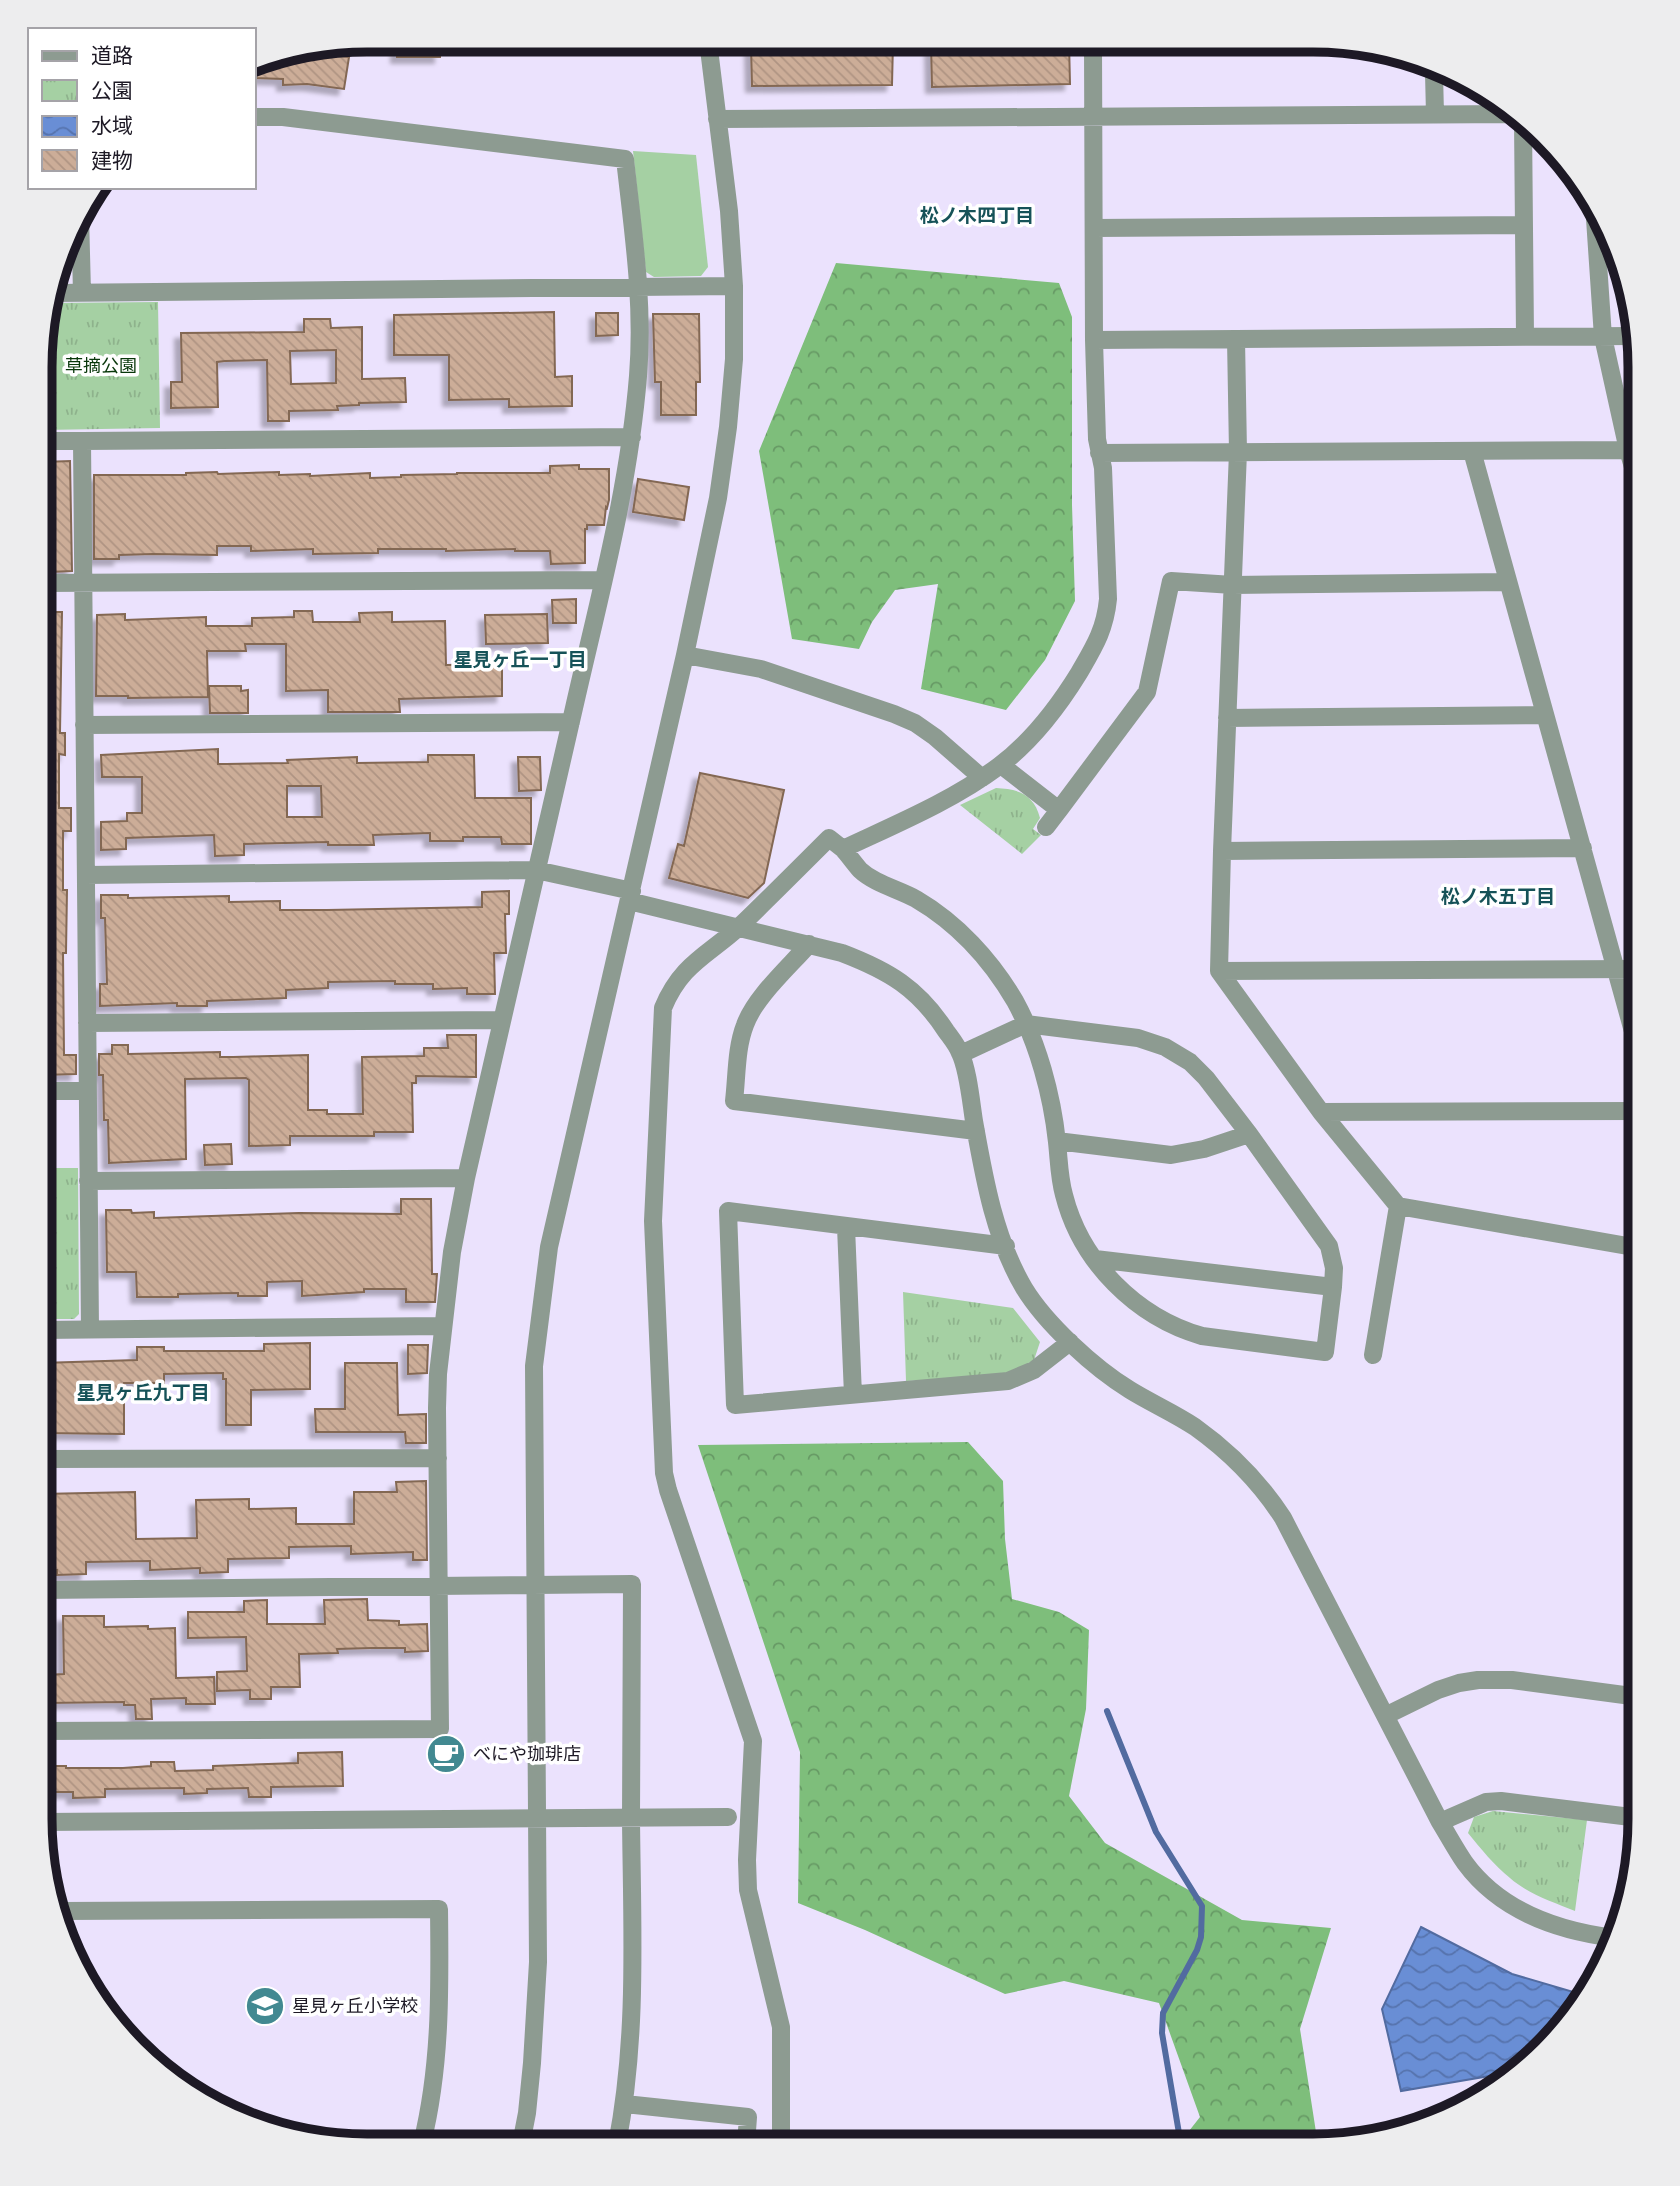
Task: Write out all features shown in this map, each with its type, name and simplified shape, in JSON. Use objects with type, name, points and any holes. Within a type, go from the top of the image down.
[{"type":"street","points":[[523,2134],[536,2018],[538,1962],[534,1366],[550,1247],[685,655],[718,498],[728,427],[734,359],[734,286],[729,211],[709,52]]},
{"type":"street","points":[[844,849],[939,803],[1001,765],[1041,726],[1069,690],[1098,641],[1106,617],[1108,599],[1103,468],[1099,453],[1094,340],[1093,52]]},
{"type":"street","points":[[1434,77],[1435,114]]},
{"type":"street","points":[[717,119],[1499,114]]},
{"type":"street","points":[[52,1731],[440,1729],[437,1408],[442,1326],[452,1252],[466,1178],[603,580],[632,437],[639,374],[639,287],[625,159],[283,117],[256,117]]},
{"type":"street","points":[[1523,134],[1525,336]]},
{"type":"street","points":[[1094,228],[1524,225]]},
{"type":"street","points":[[1099,453],[1628,450],[1603,337],[1596,230]]},
{"type":"street","points":[[81,237],[82,292]]},
{"type":"street","points":[[62,293],[734,286]]},
{"type":"street","points":[[1094,340],[1626,336]]},
{"type":"street","points":[[1236,338],[1238,452],[1219,971],[1321,1112],[1398,1206],[1628,1246]]},
{"type":"street","points":[[52,441],[632,437]]},
{"type":"street","points":[[82,441],[90,1329]]},
{"type":"street","points":[[1472,451],[1628,1013]]},
{"type":"street","points":[[52,583],[603,580]]},
{"type":"street","points":[[1046,827],[1147,692],[1171,581],[1233,585],[1507,582]]},
{"type":"street","points":[[685,655],[761,669],[894,714],[915,723],[935,737],[982,778]]},
{"type":"street","points":[[1227,718],[1545,715]]},
{"type":"street","points":[[84,725],[571,722]]},
{"type":"street","points":[[1001,765],[1059,810]]},
{"type":"street","points":[[781,2134],[782,2027],[748,1890],[753,1741],[664,1473],[653,1221],[663,1008],[681,975],[700,956],[737,928],[830,838],[844,849],[861,871],[916,899],[964,934],[999,976],[1015,1002],[1026,1024],[1037,1048],[1057,1141],[1064,1196],[1083,1242],[1114,1284],[1142,1308],[1185,1331],[1202,1336],[1325,1352],[1334,1287],[1334,1268],[1329,1246],[1206,1077],[1190,1062],[1165,1047],[1138,1038],[1026,1024],[961,1054]]},
{"type":"street","points":[[1222,851],[1583,848]]},
{"type":"street","points":[[86,875],[536,870],[737,928],[809,944],[869,963],[915,992],[932,1009],[961,1054],[988,1199],[1024,1289],[1070,1342],[1107,1375],[1192,1425],[1244,1468],[1268,1496],[1283,1518],[1440,1822],[1465,1863],[1488,1888],[1526,1914],[1580,1933],[1605,1937]]},
{"type":"street","points":[[809,944],[753,1009],[745,1024],[739,1051],[734,1101],[976,1131]]},
{"type":"street","points":[[1219,971],[1628,969]]},
{"type":"street","points":[[88,1023],[502,1020]]},
{"type":"street","points":[[52,1091],[87,1091]]},
{"type":"street","points":[[1321,1112],[1628,1111]]},
{"type":"street","points":[[1057,1141],[1171,1155],[1188,1153],[1249,1134]]},
{"type":"street","points":[[88,1181],[466,1178]]},
{"type":"street","points":[[1373,1355],[1398,1206]]},
{"type":"street","points":[[1006,1246],[728,1211],[735,1405],[1008,1381],[1034,1370],[1070,1342]]},
{"type":"street","points":[[846,1227],[853,1395]]},
{"type":"street","points":[[1095,1259],[1334,1287]]},
{"type":"street","points":[[52,1330],[442,1326]]},
{"type":"street","points":[[52,1459],[438,1458]]},
{"type":"street","points":[[52,1590],[632,1584],[631,1818],[634,1970],[625,2104],[619,2134]]},
{"type":"street","points":[[1387,1715],[1438,1690],[1478,1680],[1512,1680],[1628,1695]]},
{"type":"street","points":[[1440,1822],[1486,1802],[1501,1801],[1628,1817]]},
{"type":"street","points":[[52,1822],[728,1817]]},
{"type":"street","points":[[66,1911],[439,1909],[440,1990],[437,2042],[433,2085],[424,2134]]},
{"type":"street","points":[[625,2104],[748,2117],[747,2134]]},
{"type":"green space","points":[[633,151],[696,155],[708,267],[701,276],[654,277],[646,272]]},
{"type":"green space","points":[[836,263],[1059,283],[1072,317],[1075,601],[1045,660],[1006,710],[921,689],[938,584],[895,590],[872,622],[859,649],[792,639],[759,451]]},
{"type":"green space","name":"草摘公園","points":[[158,302],[160,428],[52,430],[53,347],[60,303]]},
{"type":"green space","points":[[996,788],[1024,794],[1037,810],[1040,818],[1033,829],[1041,835],[1022,854],[960,805]]},
{"type":"green space","points":[[52,1168],[78,1168],[79,1314],[74,1319],[52,1319]]},
{"type":"green space","points":[[903,1292],[1013,1308],[1040,1342],[1034,1360],[1006,1376],[906,1381]]},
{"type":"green space","points":[[968,1442],[1003,1481],[1005,1539],[1012,1599],[1059,1612],[1089,1630],[1086,1709],[1069,1796],[1105,1843],[1242,1920],[1331,1928],[1300,2029],[1316,2134],[1187,2134],[1200,2117],[1159,2003],[1064,1981],[1005,1994],[865,1930],[798,1903],[800,1752],[698,1445]]},
{"type":"green space","points":[[1493,1811],[1587,1820],[1575,1911],[1517,1884],[1488,1857],[1468,1833],[1474,1817]]},
{"type":"water","points":[[1421,1927],[1512,1974],[1575,1992],[1535,2041],[1494,2075],[1401,2091],[1382,2009]]},
{"type":"building","points":[[397,52],[440,52],[440,57],[397,57]]},
{"type":"building","points":[[751,52],[893,52],[892,85],[752,86]]},
{"type":"building","points":[[931,52],[1069,52],[1070,84],[932,87]]},
{"type":"building","points":[[326,55],[349,57],[344,89],[307,84],[283,85],[283,79],[256,78],[256,73]]},
{"type":"building","points":[[554,312],[555,377],[572,376],[572,406],[509,407],[509,399],[449,400],[449,355],[394,355],[394,315]]},
{"type":"building","points":[[596,313],[618,313],[618,335],[596,336]]},
{"type":"building","points":[[653,314],[699,314],[700,382],[696,382],[696,415],[661,415],[661,382],[655,382]]},
{"type":"building","points":[[304,319],[330,319],[331,328],[362,327],[362,379],[405,378],[406,402],[359,403],[337,406],[338,410],[289,411],[289,421],[268,421],[267,360],[225,361],[217,362],[218,407],[171,408],[171,382],[182,382],[181,333],[304,332]],"holes":[[[336,350],[336,383],[291,384],[290,351]]]},
{"type":"building","points":[[70,461],[72,571],[52,572],[52,462]]},
{"type":"building","points":[[579,465],[579,469],[609,469],[609,500],[604,525],[587,525],[585,529],[585,563],[551,564],[550,551],[515,549],[378,549],[378,553],[313,554],[313,549],[251,551],[251,546],[217,546],[217,555],[119,555],[119,559],[94,559],[94,475],[279,472],[279,475],[310,476],[370,473],[370,478],[457,473],[550,473],[550,466]]},
{"type":"building","points":[[638,479],[689,487],[684,520],[633,512]]},
{"type":"building","points":[[576,599],[576,623],[553,623],[552,600]]},
{"type":"building","points":[[294,611],[312,611],[313,622],[360,622],[359,613],[392,612],[392,622],[445,621],[446,665],[502,664],[502,696],[399,699],[400,712],[328,712],[328,690],[286,691],[286,644],[245,644],[246,651],[207,651],[208,697],[96,696],[97,615],[125,614],[125,620],[206,617],[206,626],[252,626],[252,618],[294,617]]},
{"type":"building","points":[[52,612],[62,612],[60,733],[65,733],[65,755],[59,754],[59,808],[71,808],[71,831],[63,831],[63,890],[67,890],[66,953],[63,953],[64,1055],[76,1055],[76,1074],[52,1075]]},
{"type":"building","points":[[547,614],[548,643],[486,644],[485,615]]},
{"type":"building","points":[[209,686],[241,686],[241,691],[248,690],[248,713],[210,713]]},
{"type":"building","points":[[218,749],[218,764],[226,764],[288,763],[287,760],[357,757],[357,763],[428,762],[428,755],[474,755],[475,798],[531,798],[531,844],[502,844],[501,837],[463,837],[463,841],[430,841],[430,833],[373,835],[374,845],[328,845],[328,842],[244,844],[244,855],[215,856],[214,835],[126,838],[126,849],[101,850],[101,822],[127,821],[127,813],[142,813],[142,777],[102,777],[101,755]],"holes":[[[287,786],[321,786],[322,817],[287,817]]]},
{"type":"building","points":[[518,757],[540,757],[541,790],[519,791]]},
{"type":"building","points":[[700,773],[784,790],[764,883],[748,898],[669,878],[678,844],[684,846]]},
{"type":"building","points":[[509,891],[509,914],[505,914],[506,953],[494,953],[495,994],[467,994],[467,988],[433,989],[433,984],[395,984],[395,981],[328,982],[328,988],[286,990],[286,998],[207,1001],[207,1006],[177,1006],[177,1003],[100,1006],[100,984],[107,984],[105,918],[101,918],[101,895],[128,895],[128,898],[229,896],[229,902],[280,901],[280,910],[327,910],[482,907],[482,892]]},
{"type":"building","points":[[447,1035],[476,1035],[476,1077],[416,1076],[416,1083],[412,1083],[413,1132],[374,1132],[374,1136],[290,1136],[290,1145],[249,1146],[249,1080],[185,1079],[186,1159],[109,1163],[108,1120],[104,1120],[103,1075],[99,1075],[99,1054],[112,1054],[112,1045],[128,1045],[128,1054],[220,1052],[220,1057],[308,1055],[308,1110],[327,1110],[327,1114],[363,1114],[362,1057],[424,1056],[424,1048],[448,1048]]},
{"type":"building","points":[[231,1144],[232,1164],[205,1165],[204,1145]]},
{"type":"building","points":[[401,1199],[431,1199],[432,1274],[437,1274],[435,1302],[406,1302],[406,1289],[364,1289],[364,1292],[302,1296],[302,1281],[267,1282],[267,1296],[238,1296],[238,1293],[137,1297],[136,1272],[107,1272],[106,1210],[154,1212],[154,1218],[299,1213],[401,1214]]},
{"type":"building","points":[[310,1343],[310,1389],[251,1390],[251,1425],[226,1425],[226,1379],[223,1379],[223,1373],[164,1374],[164,1383],[124,1383],[124,1434],[52,1433],[52,1363],[137,1360],[137,1347],[164,1347],[164,1351],[264,1351],[264,1344]]},
{"type":"building","points":[[408,1345],[428,1345],[427,1373],[408,1374]]},
{"type":"building","points":[[345,1363],[397,1363],[398,1415],[426,1414],[426,1443],[406,1443],[405,1432],[316,1432],[315,1409],[345,1409]]},
{"type":"building","points":[[426,1481],[427,1560],[413,1560],[413,1552],[351,1554],[351,1546],[289,1547],[289,1558],[228,1559],[228,1572],[200,1573],[200,1568],[150,1570],[150,1561],[86,1562],[86,1574],[57,1575],[57,1570],[52,1570],[52,1494],[135,1492],[136,1539],[197,1538],[196,1500],[249,1499],[249,1509],[296,1508],[296,1524],[354,1524],[354,1492],[397,1492],[396,1482]]},
{"type":"building","points":[[367,1599],[368,1620],[399,1621],[399,1625],[427,1624],[428,1651],[405,1652],[405,1648],[372,1648],[337,1649],[338,1653],[299,1654],[300,1687],[271,1687],[271,1699],[250,1699],[250,1690],[217,1691],[217,1672],[247,1671],[246,1637],[188,1638],[188,1612],[244,1612],[244,1601],[267,1600],[267,1624],[325,1624],[324,1600]]},
{"type":"building","points":[[63,1616],[104,1616],[104,1627],[175,1628],[176,1678],[214,1677],[215,1704],[186,1704],[186,1698],[151,1699],[152,1719],[136,1719],[135,1705],[124,1705],[124,1702],[52,1703],[52,1675],[64,1674]]},
{"type":"building","points":[[342,1752],[343,1786],[271,1787],[271,1797],[249,1797],[248,1788],[207,1789],[207,1793],[184,1794],[184,1788],[105,1789],[105,1797],[73,1798],[73,1792],[52,1792],[52,1766],[123,1768],[151,1766],[151,1762],[174,1762],[175,1771],[213,1770],[213,1766],[298,1763],[298,1753]]},
{"type":"waterway","points":[[1107,1711],[1156,1832],[1202,1906],[1201,1937],[1197,1950],[1163,2013],[1162,2033],[1179,2134]]},
{"type":"place","name":"べにや珈琲店","points":[[446,1754]]},
{"type":"place","name":"星見ヶ丘小学校","points":[[265,2006]]},
{"type":"district","name":"松ノ木四丁目","points":[[977,215]]},
{"type":"district","name":"星見ヶ丘一丁目","points":[[520,659]]},
{"type":"district","name":"松ノ木五丁目","points":[[1498,896]]},
{"type":"district","name":"星見ヶ丘九丁目","points":[[143,1392]]}]
